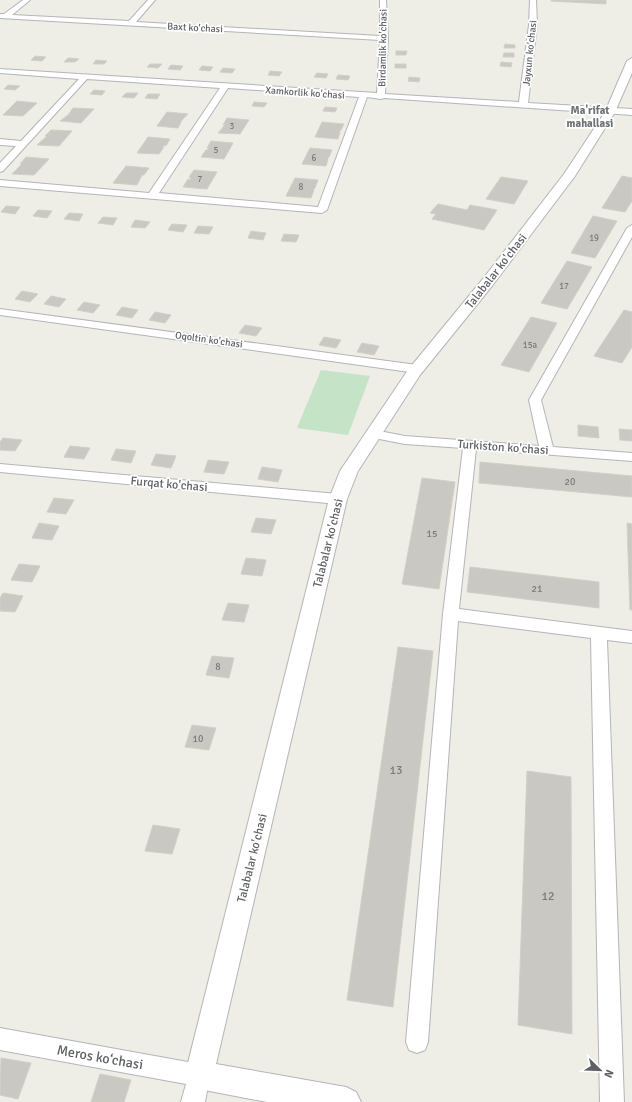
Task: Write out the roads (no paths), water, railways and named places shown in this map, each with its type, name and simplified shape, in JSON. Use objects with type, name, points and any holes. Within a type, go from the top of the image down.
[{"type":"street","name":"Baxt ko'chasi","points":[[3,16],[27,0]]},
{"type":"street","points":[[130,24],[152,0]]},
{"type":"street","name":"Birdamlik ko'chasi","points":[[381,97],[384,38],[383,0]]},
{"type":"street","name":"Jayxun ko'chasi","points":[[523,106],[533,25],[533,0]]},
{"type":"street","name":"Baxt ko'chasi","points":[[3,16],[384,38]]},
{"type":"street","name":"Talabalar ko'chasi","points":[[196,1089],[338,498],[350,471],[417,369],[487,283],[569,176],[610,112],[632,62]]},
{"type":"street","name":"Xamkorlik ko'chasi","points":[[0,71],[610,112],[632,112]]},
{"type":"street","points":[[0,169],[85,77]]},
{"type":"street","points":[[152,196],[224,86]]},
{"type":"street","points":[[0,183],[322,210],[364,96]]},
{"type":"street","points":[[0,142],[23,144]]},
{"type":"street","points":[[547,451],[535,400],[632,228]]},
{"type":"street","name":"Oqoltin ko'chasi","points":[[0,312],[417,369]]},
{"type":"street","name":"Turkiston ko'chasi","points":[[374,434],[405,440],[632,457]]},
{"type":"street","points":[[417,1042],[451,614],[470,445]]},
{"type":"street","name":"Furqat ko'chasi","points":[[2,473],[338,498]]},
{"type":"street","points":[[451,614],[632,637]]},
{"type":"street","points":[[599,633],[612,1102]]},
{"type":"street","name":"Meros ko‘chasi","points":[[0,1039],[196,1089]]},
{"type":"street","points":[[196,1089],[346,1102]]},
{"type":"district","name":"Ma'rifat mahallasi","points":[[590,116]]}]
